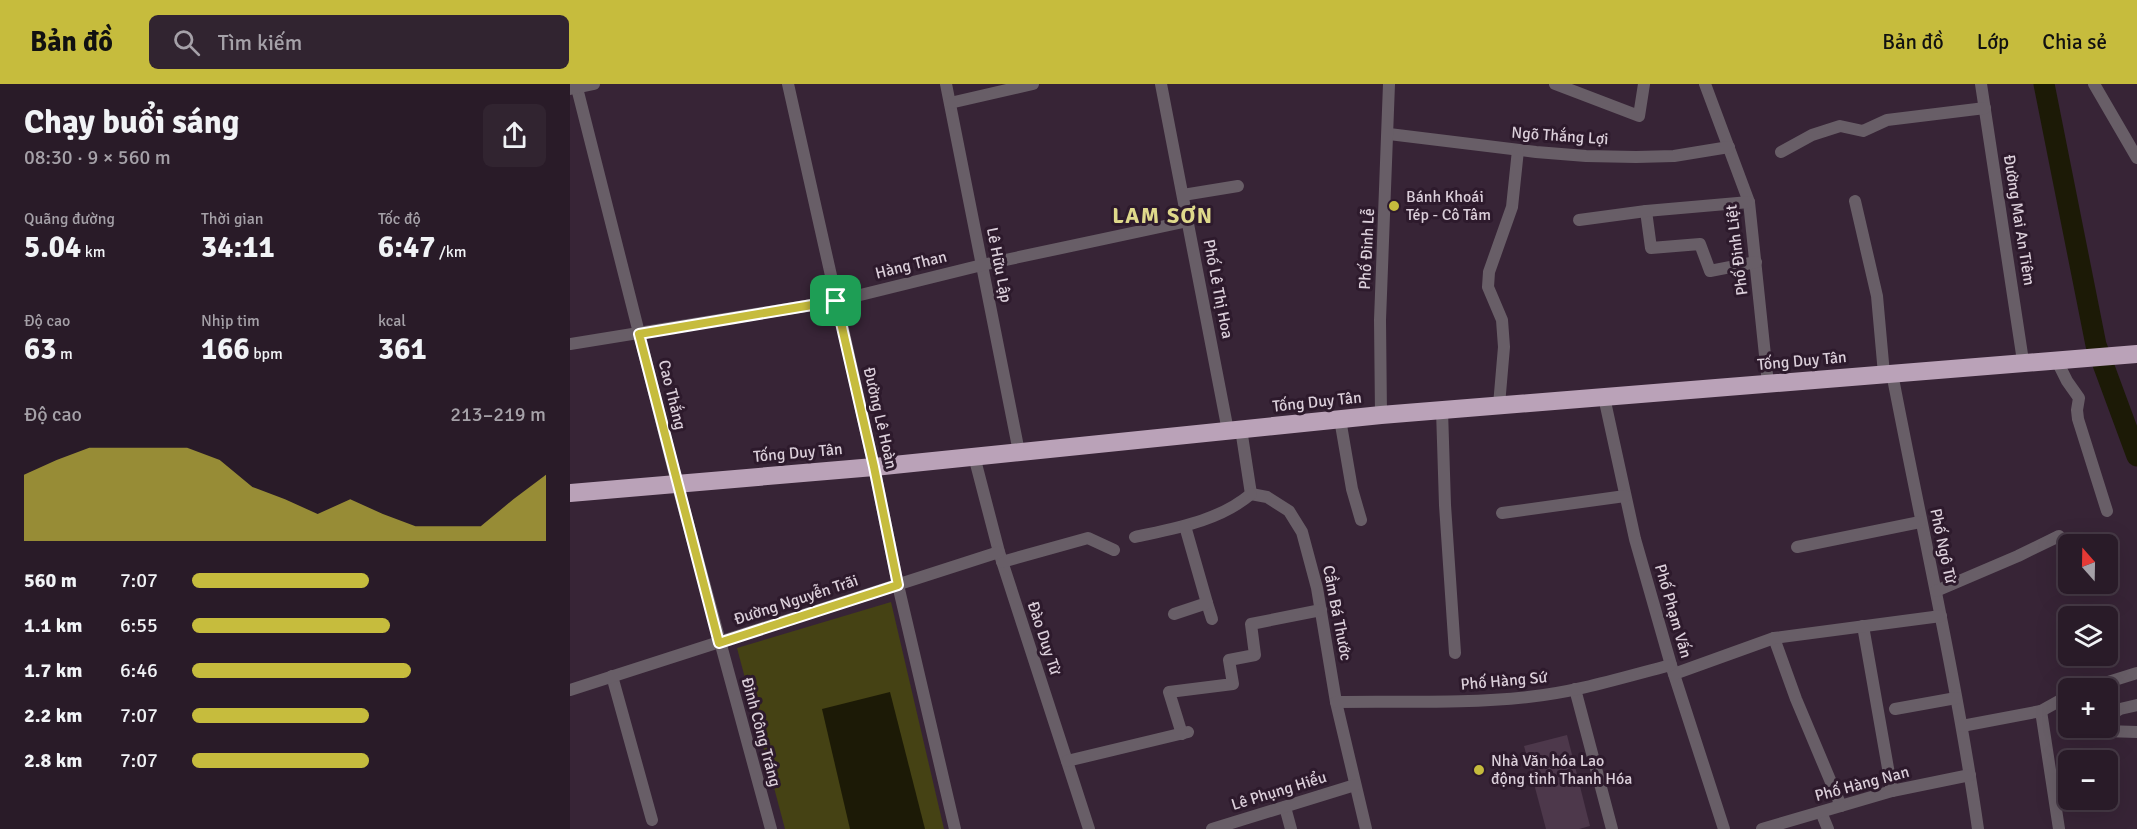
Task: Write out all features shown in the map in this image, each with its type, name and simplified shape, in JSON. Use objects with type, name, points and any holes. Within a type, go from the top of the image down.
[{"type":"highway","name":"Tống Duy Tân","points":[[570,493],[874,467],[1381,415],[2131,354]]},
{"type":"street","points":[[574,87],[594,84]]},
{"type":"street","name":"Đường Lê Hoàn","points":[[788,84],[874,467],[898,585],[955,829]]},
{"type":"street","name":"Lê Hữu Lập","points":[[946,84],[1019,452]]},
{"type":"street","points":[[950,103],[1032,84]]},
{"type":"street","name":"Phố Lê Thị Hoa","points":[[1161,84],[1188,221],[1235,430]]},
{"type":"street","name":"Phố Đinh Lễ","points":[[1381,415],[1380,320],[1389,134],[1389,84]]},
{"type":"street","points":[[1555,84],[1639,116],[1644,84]]},
{"type":"street","name":"Phố Đinh Liệt","points":[[1705,84],[1749,202],[1768,384]]},
{"type":"street","name":"Đường Mai An Tiêm","points":[[1981,84],[2023,361]]},
{"type":"street","points":[[2094,84],[2137,158]]},
{"type":"street","name":"Cao Thắng","points":[[574,87],[719,643]]},
{"type":"street","points":[[1782,152],[1812,135],[1840,126],[1863,131],[1887,120],[1985,108]]},
{"type":"street","name":"Ngõ Thắng Lợi","points":[[1389,134],[1518,150],[1636,158],[1674,156],[1729,147]]},
{"type":"street","points":[[1499,405],[1504,347],[1502,320],[1488,287],[1489,272],[1512,207],[1518,150]]},
{"type":"street","points":[[1183,195],[1238,186]]},
{"type":"street","name":"Phố Ngô Từ","points":[[1855,201],[1877,296],[1888,373],[1941,616],[1971,775],[1978,829]]},
{"type":"street","points":[[1579,220],[1646,211],[1749,202]]},
{"type":"street","points":[[1646,211],[1651,248],[1700,244],[1710,271],[1755,262]]},
{"type":"street","name":"Hàng Than","points":[[570,344],[836,301],[1188,221]]},
{"type":"street","points":[[2063,359],[2067,381],[2079,398],[2078,419],[2107,511]]},
{"type":"street","name":"Phố Phạm Vấn","points":[[1604,397],[1625,496],[1672,670],[1724,829]]},
{"type":"street","points":[[1442,410],[1445,505],[1455,652]]},
{"type":"street","points":[[1340,419],[1352,489],[1361,520]]},
{"type":"street","points":[[1135,537],[1185,526],[1237,506],[1251,494],[1235,430]]},
{"type":"street","name":"Đào Duy Từ","points":[[974,456],[1000,557],[1089,829]]},
{"type":"street","name":"Cầm Bá Thước","points":[[1251,494],[1267,497],[1289,511],[1302,532],[1317,588],[1336,702],[1366,829]]},
{"type":"street","points":[[1502,513],[1625,496]]},
{"type":"street","points":[[1797,547],[1920,522]]},
{"type":"street","points":[[1185,526],[1212,619]]},
{"type":"street","points":[[1936,591],[2058,536]]},
{"type":"street","name":"Đường Nguyễn Trãi","points":[[570,690],[898,585],[1000,557],[1089,538],[1114,550]]},
{"type":"street","points":[[1174,614],[1207,603]]},
{"type":"street","points":[[1066,761],[1186,733],[1169,692],[1233,684],[1229,660],[1255,655],[1251,624],[1321,610]]},
{"type":"street","name":"Phố Hàng Sứ","points":[[1336,702],[1452,702],[1528,697],[1672,670],[1774,638],[1941,616]]},
{"type":"street","points":[[1863,626],[1892,791]]},
{"type":"street","points":[[1774,638],[1796,699],[1841,806]]},
{"type":"street","name":"Đinh Công Tráng","points":[[719,643],[771,829]]},
{"type":"street","points":[[2118,679],[2137,673]]},
{"type":"street","points":[[612,676],[652,820]]},
{"type":"street","points":[[1575,689],[1612,829]]},
{"type":"street","points":[[1895,710],[1956,698]]},
{"type":"street","points":[[1962,726],[2041,711],[2058,702]]},
{"type":"street","points":[[2118,710],[2137,705]]},
{"type":"street","points":[[2041,711],[2059,829]]},
{"type":"street","points":[[2118,731],[2137,732]]},
{"type":"street","name":"Phố Hàng Nan","points":[[1762,829],[1892,791],[1971,775]]},
{"type":"street","name":"Lê Phụng Hiểu","points":[[1212,829],[1355,785]]},
{"type":"street","points":[[1285,807],[1291,829]]},
{"type":"street","points":[[1821,812],[1828,829]]},
{"type":"shaded area","points":[[891,602],[944,829],[785,829],[737,648]]},
{"type":"shaded area","points":[[890,692],[925,829],[850,829],[822,709]]},
{"type":"building","points":[[1567,735],[1590,826],[1579,829],[1546,829],[1524,746]]},
{"type":"waterway","points":[[2044,84],[2096,345],[2137,456]]},
{"type":"place","name":"Bánh Khoái Tép - Cô Tâm","points":[[1394,206]]},
{"type":"place","name":"Nhà Văn hóa Lao động tỉnh Thanh Hóa","points":[[1479,770]]},
{"type":"district","name":"LAM SƠN","points":[[1163,215]]},
{"type":"route","points":[[836,301],[898,585],[719,643],[639,334],[836,301]]}]
